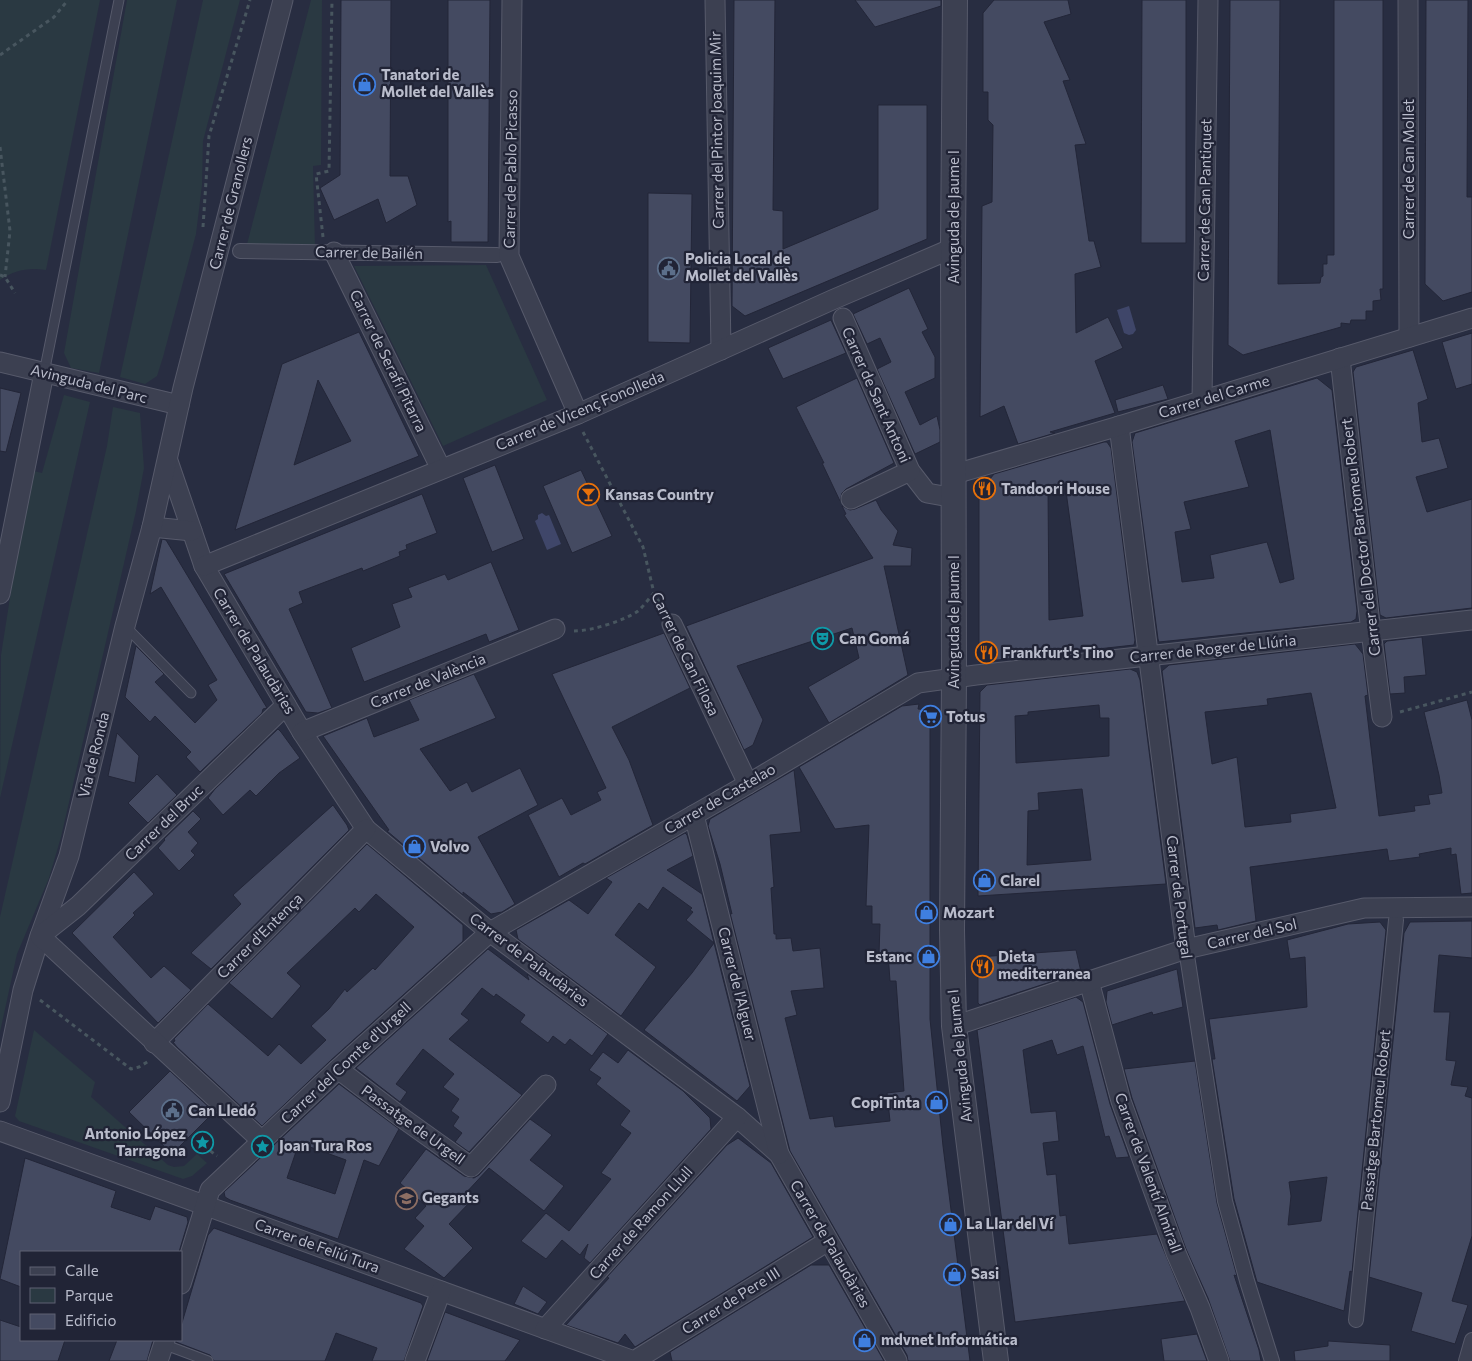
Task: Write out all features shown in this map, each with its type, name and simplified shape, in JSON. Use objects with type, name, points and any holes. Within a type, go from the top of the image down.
[{"type":"street","name":"Carrer de Granollers","points":[[178,405],[283,0]]},
{"type":"street","name":"Carrer de Pablo Picasso","points":[[512,0],[510,256],[578,414]]},
{"type":"street","name":"Carrer del Pintor Joaquim Mir","points":[[715,0],[720,350]]},
{"type":"street","name":"Avinguda de Jaume I","points":[[955,0],[955,498],[952,930],[954,1026],[996,1361]]},
{"type":"street","name":"Carrer de Can Pantiquet","points":[[1202,400],[1208,0]]},
{"type":"street","name":"Carrer de Can Mollet","points":[[1408,0],[1409,337]]},
{"type":"street","name":"Carrer de Vicenç Fonolleda","points":[[204,566],[578,414],[832,300],[954,248]]},
{"type":"street","name":"Carrer de Bailén","points":[[240,251],[497,256]]},
{"type":"street","name":"Carrer de Serafí Pitarra","points":[[330,252],[441,469]]},
{"type":"street","name":"Carrer de Sant Antoni","points":[[842,318],[910,471],[926,493],[955,498]]},
{"type":"street","name":"Carrer del Carme","points":[[955,474],[1472,318]]},
{"type":"street","name":"Carrer del Doctor Bartomeu Robert","points":[[1340,358],[1371,632],[1390,714]]},
{"type":"street","name":"Avinguda del Parc","points":[[0,362],[178,405]]},
{"type":"street","points":[[0,594],[44,373]]},
{"type":"street","name":"Via de Ronda","points":[[0,1102],[23,990],[69,856],[125,626],[168,461],[178,405]]},
{"type":"street","name":"Carrer de Portugal","points":[[1119,426],[1186,949],[1225,1201],[1246,1282],[1272,1361]]},
{"type":"street","name":"Carrer de Palaudàries","points":[[168,461],[204,566],[302,732],[366,829],[490,932],[737,1117],[779,1154],[897,1361]]},
{"type":"street","name":"Carrer de Sant Antoni","points":[[851,498],[910,471]]},
{"type":"street","points":[[152,527],[192,531]]},
{"type":"street","name":"Carrer de Roger de Llúria","points":[[954,678],[1472,620]]},
{"type":"street","name":"Carrer de Can Filosa","points":[[672,624],[748,784]]},
{"type":"street","name":"Carrer de València","points":[[302,732],[555,629]]},
{"type":"street","name":"Carrer de Castelao","points":[[490,932],[748,784],[918,683],[954,678]]},
{"type":"street","name":"Carrer del Bruc","points":[[40,936],[78,906],[286,705]]},
{"type":"street","name":"Carrer de l'Alguer","points":[[694,814],[779,1154]]},
{"type":"street","name":"Carrer d'Entença","points":[[154,1043],[366,829]]},
{"type":"street","name":"Carrer del Sol","points":[[954,1026],[1186,949],[1364,908],[1472,907]]},
{"type":"street","name":"Passatge Bartomeu Robert","points":[[1356,1320],[1396,920]]},
{"type":"street","name":"Carrer del Comte d'Urgell","points":[[182,1281],[210,1190],[338,1069],[490,932]]},
{"type":"street","points":[[40,936],[262,1141]]},
{"type":"street","name":"Carrer de Valentí Almirall","points":[[1089,981],[1121,1100],[1176,1254],[1200,1308],[1219,1361]]},
{"type":"street","name":"Passatge de Urgell","points":[[338,1069],[471,1167],[546,1085]]},
{"type":"street","name":"Carrer de Ramon Llull","points":[[545,1329],[737,1117]]},
{"type":"street","name":"Carrer de Feliú Tura","points":[[0,1131],[634,1361]]},
{"type":"street","name":"Carrer de Pere III","points":[[634,1361],[828,1241]]},
{"type":"street","points":[[414,1361],[441,1291]]},
{"type":"street","points":[[1466,1361],[1472,1340]]},
{"type":"lane","points":[[44,373],[119,0]]},
{"type":"lane","points":[[125,626],[191,693]]},
{"type":"lane","points":[[162,1348],[208,1361]]},
{"type":"path","points":[[0,55],[54,17],[68,0]]},
{"type":"path","points":[[202,231],[209,136],[250,0]]},
{"type":"path","points":[[330,252],[316,174],[329,171],[332,0]]},
{"type":"path","points":[[0,148],[10,232],[5,277]]},
{"type":"path","points":[[0,275],[5,277],[15,293]]},
{"type":"path","name":"Carrer de Can Filosa","points":[[578,414],[585,438],[643,547],[654,592],[672,624]]},
{"type":"path","points":[[555,629],[576,631],[601,626],[639,610],[654,592]]},
{"type":"path","points":[[1390,714],[1472,692]]},
{"type":"path","points":[[38,998],[132,1069],[139,1067]]},
{"type":"path","points":[[204,1146],[216,1155]]},
{"type":"green space","points":[[0,0],[100,0],[46,270],[22,270],[0,280]]},
{"type":"green space","points":[[127,0],[177,0],[99,373],[71,368],[64,353]]},
{"type":"green space","points":[[203,0],[240,0],[203,141],[202,185],[196,234],[157,376],[145,384],[120,377]]},
{"type":"green space","points":[[311,0],[322,0],[321,165],[313,166],[315,248],[246,248]]},
{"type":"green space","points":[[486,265],[547,400],[443,446],[354,266]]},
{"type":"green space","points":[[64,395],[90,402],[0,798],[1,655],[30,470],[42,473]]},
{"type":"green space","points":[[113,407],[140,413],[144,468],[136,511],[61,837],[49,878],[17,954],[0,1032],[0,917],[107,446]]},
{"type":"green space","points":[[34,1030],[95,1082],[91,1097],[168,1165],[174,1167],[184,1166],[197,1154],[207,1163],[192,1176],[183,1179],[19,1121],[15,1116]]},
{"type":"water","points":[[1129,306],[1136,330],[1133,334],[1129,335],[1124,333],[1117,310]]},
{"type":"water","points":[[542,513],[546,516],[549,515],[561,544],[547,550],[535,521],[538,519],[538,515]]},
{"type":"building","name":"Tanatori de Mollet del Vallès","points":[[341,0],[391,0],[390,176],[408,176],[417,205],[386,223],[378,199],[334,220],[320,188],[340,175]]},
{"type":"building","points":[[448,0],[490,0],[488,242],[451,242],[451,221],[448,222]]},
{"type":"building","points":[[734,0],[775,0],[773,210],[783,211],[783,249],[878,209],[878,105],[927,105],[927,239],[745,316],[732,306]]},
{"type":"building","points":[[855,0],[941,0],[941,6],[875,27]]},
{"type":"building","points":[[994,0],[1068,0],[1071,14],[1044,22],[1070,80],[1063,81],[1086,144],[1075,145],[1089,241],[1094,241],[1101,267],[1075,274],[1076,333],[1108,317],[1123,348],[1095,361],[1115,413],[1050,432],[1055,433],[1018,444],[1004,406],[980,417],[982,206],[992,202],[993,125],[988,120],[988,92],[983,92],[983,13]]},
{"type":"building","points":[[1142,0],[1186,0],[1186,243],[1141,243]]},
{"type":"building","points":[[1230,0],[1280,0],[1278,284],[1320,283],[1323,276],[1323,264],[1327,264],[1327,255],[1334,255],[1334,0],[1383,0],[1383,289],[1380,289],[1381,300],[1373,301],[1373,311],[1366,311],[1366,320],[1351,320],[1350,324],[1341,323],[1341,327],[1243,355],[1228,345]]},
{"type":"building","points":[[1426,0],[1468,0],[1467,197],[1472,197],[1472,292],[1443,301],[1425,284]]},
{"type":"building","name":"Policia Local de Mollet del Vallès","points":[[648,193],[692,194],[690,343],[648,342]]},
{"type":"building","points":[[909,288],[928,329],[922,332],[935,357],[935,378],[905,392],[920,425],[937,416],[940,430],[940,442],[915,454],[877,369],[891,362],[880,338],[867,344],[853,314]]},
{"type":"building","points":[[831,320],[846,353],[783,379],[768,348]]},
{"type":"building","points":[[359,332],[419,456],[235,530],[282,364]],"holes":[[[318,380],[351,441],[294,465]]]},
{"type":"building","points":[[1472,333],[1472,384],[1456,389],[1442,342]]},
{"type":"building","points":[[1413,350],[1428,399],[1418,403],[1422,442],[1439,438],[1448,468],[1416,477],[1427,512],[1472,499],[1472,608],[1386,618],[1380,615],[1353,372],[1356,367]]},
{"type":"building","points":[[857,378],[894,463],[846,489],[842,493],[840,501],[822,463],[824,463],[796,407]]},
{"type":"building","points":[[1317,378],[1332,390],[1357,611],[1356,619],[1351,622],[1159,642],[1132,442],[1135,433]],"holes":[[[1270,430],[1294,579],[1280,583],[1267,542],[1210,555],[1214,578],[1182,582],[1175,532],[1191,529],[1184,502],[1249,487],[1235,441]]]},
{"type":"building","points":[[1163,385],[1168,399],[1118,412],[1115,400]]},
{"type":"building","points":[[0,388],[21,393],[6,452],[0,451]]},
{"type":"building","points":[[1107,442],[1111,448],[1135,640],[1134,645],[979,662],[979,493],[994,474]],"holes":[[[1065,484],[1083,616],[1049,620],[1048,485]]]},
{"type":"building","points":[[495,465],[524,539],[492,552],[463,478]]},
{"type":"building","points":[[581,470],[612,536],[572,553],[543,486]]},
{"type":"building","points":[[422,494],[437,533],[406,545],[407,549],[399,552],[400,556],[363,571],[362,568],[299,592],[303,603],[289,609],[332,708],[318,713],[306,712],[224,574]]},
{"type":"building","points":[[876,500],[881,510],[898,531],[893,545],[912,548],[911,566],[884,566],[908,675],[829,723],[808,687],[859,658],[852,628],[737,666],[763,720],[753,745],[744,750],[686,626],[873,558],[844,515],[846,514],[842,506],[850,510]]},
{"type":"building","points":[[162,539],[166,540],[267,708],[263,709],[262,713],[200,772],[186,757],[191,752],[155,716],[150,722],[125,697],[136,646],[164,674],[155,682],[195,723],[217,700],[208,685],[217,680],[161,587],[150,594]]},
{"type":"building","points":[[491,562],[519,630],[489,642],[486,634],[364,682],[351,648],[400,627],[392,604],[412,597],[408,588],[445,574],[448,580]]},
{"type":"building","points":[[664,633],[690,688],[612,727],[629,760],[653,825],[559,877],[528,815],[562,798],[571,815],[601,800],[597,792],[606,788],[552,674]]},
{"type":"building","points":[[1422,637],[1426,675],[1404,677],[1405,693],[1390,694],[1384,644],[1387,641]]},
{"type":"building","points":[[1355,644],[1363,654],[1368,695],[1365,696],[1379,816],[1415,811],[1414,806],[1430,804],[1428,795],[1442,793],[1424,712],[1467,700],[1472,720],[1472,893],[1461,894],[1456,854],[1451,855],[1451,848],[1419,854],[1420,857],[1389,861],[1387,849],[1250,867],[1256,921],[1218,930],[1217,925],[1195,928],[1162,671],[1169,665]],"holes":[[[1311,693],[1336,808],[1290,814],[1291,822],[1245,827],[1237,757],[1212,764],[1205,712],[1268,705],[1267,699]]]},
{"type":"building","points":[[1130,669],[1137,672],[1140,680],[1166,884],[978,896],[980,692],[987,685]],"holes":[[[1099,705],[1100,718],[1109,718],[1109,756],[1016,763],[1015,716],[1028,715],[1028,712]],[[1082,789],[1091,860],[1027,865],[1028,811],[1039,810],[1038,793]]]},
{"type":"building","points":[[474,674],[496,718],[420,749],[450,791],[467,782],[472,792],[520,768],[538,805],[478,837],[515,904],[502,912],[491,914],[463,892],[463,895],[387,831],[389,830],[323,736],[367,718],[374,737],[419,720],[409,700]]},
{"type":"building","points":[[919,704],[918,709],[930,710],[930,1019],[943,1146],[970,1361],[908,1361],[907,1355],[790,1151],[730,913],[732,914],[720,864],[708,826],[710,819],[794,770],[801,832],[770,835],[774,887],[771,888],[774,934],[776,934],[776,939],[791,938],[793,951],[820,948],[824,988],[791,991],[797,1015],[785,1018],[810,1119],[833,1116],[835,1127],[890,1121],[887,1093],[904,1091],[896,981],[890,981],[888,953],[879,954],[880,924],[872,924],[872,906],[866,906],[869,825],[835,829],[799,767],[902,706]]},
{"type":"building","points":[[278,729],[300,758],[279,773],[256,796],[250,790],[223,815],[208,798]]},
{"type":"building","points":[[117,733],[139,756],[135,783],[108,776]]},
{"type":"building","points":[[157,774],[177,795],[148,823],[128,803]]},
{"type":"building","points":[[333,805],[349,830],[211,969],[191,953],[241,904],[233,895]]},
{"type":"building","points":[[193,811],[201,819],[188,832],[198,843],[191,851],[195,855],[179,871],[158,848],[164,839]]},
{"type":"building","points":[[685,833],[693,856],[667,870],[702,894],[714,943],[686,920],[693,912],[690,910],[692,908],[663,887],[648,910],[639,903],[615,935],[656,967],[621,1016],[518,939],[516,930],[569,900],[588,914],[612,882],[606,878]]},
{"type":"building","points":[[367,844],[463,925],[463,941],[330,1061],[262,1126],[177,1047],[173,1042],[175,1041],[174,1039],[208,1004],[268,1056],[279,1044],[301,1064],[326,1040],[311,1026],[329,1009],[345,989],[347,992],[373,968],[375,970],[414,927],[376,894],[359,912],[355,908],[287,973],[301,986],[272,1019],[229,983]]},
{"type":"building","points":[[134,872],[154,894],[133,913],[135,915],[113,937],[151,978],[164,966],[191,990],[158,1023],[72,933]]},
{"type":"building","points":[[1472,921],[1472,958],[1439,955],[1434,1012],[1450,1012],[1446,1060],[1456,1061],[1451,1085],[1468,1087],[1465,1096],[1472,1098],[1472,1236],[1452,1301],[1468,1305],[1455,1344],[1411,1331],[1422,1293],[1369,1277],[1404,933],[1410,922]]},
{"type":"building","points":[[1380,922],[1386,930],[1352,1272],[1350,1271],[1344,1311],[1257,1282],[1234,1199],[1212,1059],[1215,1059],[1209,1019],[1307,1007],[1305,957],[1290,959],[1287,940],[1348,924]],"holes":[[[1327,1177],[1321,1221],[1288,1225],[1291,1196],[1289,1182]]]},
{"type":"building","points":[[714,943],[750,1086],[737,1101],[644,1030],[692,973]]},
{"type":"building","points":[[488,949],[529,980],[527,974],[608,1034],[592,1056],[570,1039],[565,1045],[553,1036],[548,1043],[520,1022],[525,1015],[496,994],[494,997],[482,988],[461,1014],[469,1020],[449,1039],[522,1095],[469,1152],[455,1142],[462,1133],[453,1126],[459,1117],[451,1111],[459,1099],[443,1087],[454,1074],[423,1049],[396,1084],[407,1092],[400,1102],[356,1068]]},
{"type":"building","points":[[1076,950],[1081,972],[980,1005],[978,1003],[978,957]]},
{"type":"building","points":[[1177,969],[1183,1007],[1153,1015],[1152,1012],[1112,1025],[1106,1002],[1107,991]]},
{"type":"building","points":[[1076,997],[1083,1002],[1110,1104],[1129,1157],[1116,1158],[1109,1136],[1105,1137],[1083,1046],[1057,1055],[1052,1040],[1023,1050],[1031,1113],[1056,1111],[1059,1141],[1043,1143],[1047,1175],[1056,1174],[1060,1216],[1066,1215],[1069,1244],[1157,1234],[1185,1301],[1015,1322],[977,1030]]},
{"type":"building","points":[[628,1050],[683,1091],[710,1118],[711,1129],[590,1263],[584,1258],[588,1244],[580,1255],[562,1240],[546,1259],[521,1241],[546,1213],[569,1231],[611,1179],[601,1173],[631,1133],[620,1125],[630,1111],[596,1084],[601,1078],[589,1070],[603,1052],[618,1063]]},
{"type":"building","points":[[1195,1061],[1217,1203],[1237,1276],[1234,1275],[1261,1361],[1230,1361],[1208,1298],[1186,1249],[1132,1098],[1124,1069]]},
{"type":"building","name":"Can Lledó","points":[[170,1071],[214,1112],[172,1154],[129,1112]]},
{"type":"building","points":[[339,1084],[399,1129],[379,1166],[364,1160],[338,1239],[230,1200],[225,1197],[224,1192]],"holes":[[[299,1143],[346,1160],[335,1194],[287,1178]]]},
{"type":"building","points":[[530,1119],[552,1135],[530,1160],[564,1186],[544,1211],[489,1168],[464,1195],[471,1201],[449,1224],[473,1248],[444,1278],[404,1249],[424,1226],[415,1218],[426,1206],[400,1183],[426,1149],[464,1176],[474,1178],[479,1175]]},
{"type":"building","points":[[738,1138],[771,1163],[813,1237],[635,1347],[625,1334],[618,1343],[566,1325],[727,1145]]},
{"type":"building","points":[[25,1158],[116,1191],[111,1207],[150,1220],[155,1206],[187,1217],[188,1222],[179,1251],[20,1251],[20,1287],[0,1279]]},
{"type":"building","points":[[214,1228],[421,1303],[423,1306],[404,1361],[372,1361],[377,1348],[336,1333],[325,1361],[214,1361],[210,1355],[176,1342],[182,1341],[182,1323],[208,1235]]},
{"type":"building","points":[[811,1265],[829,1265],[884,1361],[672,1361],[670,1352]]},
{"type":"building","points":[[523,1286],[547,1302],[538,1314],[514,1304]]},
{"type":"building","points":[[445,1312],[520,1340],[505,1361],[427,1361]]},
{"type":"building","points":[[0,1320],[20,1327],[20,1341],[65,1341],[58,1361],[0,1361]]},
{"type":"building","points":[[1197,1334],[1207,1361],[1164,1361],[1161,1339]]},
{"type":"building","points":[[117,1341],[153,1341],[147,1361],[109,1361]]},
{"type":"building","points":[[1328,1341],[1390,1345],[1390,1361],[1295,1361],[1294,1351],[1328,1346]]},
{"type":"place","name":"Tanatori de Mollet del Vallès","points":[[365,84]]},
{"type":"place","name":"Policia Local de Mollet del Vallès","points":[[669,268]]},
{"type":"place","name":"Tandoori House","points":[[985,489]]},
{"type":"place","name":"Kansas Country","points":[[589,495]]},
{"type":"place","name":"Can Gomá","points":[[823,639]]},
{"type":"place","name":"Frankfurt's Tino","points":[[986,653]]},
{"type":"place","name":"Totus","points":[[930,717]]},
{"type":"place","name":"Volvo","points":[[414,847]]},
{"type":"place","name":"Clarel","points":[[984,881]]},
{"type":"place","name":"Mozart","points":[[927,913]]},
{"type":"place","name":"Estanc","points":[[928,957]]},
{"type":"place","name":"Dieta mediterranea","points":[[982,966]]},
{"type":"place","name":"CopiTinta","points":[[936,1103]]},
{"type":"place","name":"Can Lledó","points":[[172,1111]]},
{"type":"place","name":"Antonio López Tarragona","points":[[202,1143]]},
{"type":"place","name":"Joan Tura Ros","points":[[263,1146]]},
{"type":"place","name":"Gegants","points":[[406,1198]]},
{"type":"place","name":"La Llar del Ví","points":[[950,1224]]},
{"type":"place","name":"Sasi","points":[[955,1274]]},
{"type":"place","name":"mdvnet Informática","points":[[865,1340]]}]
